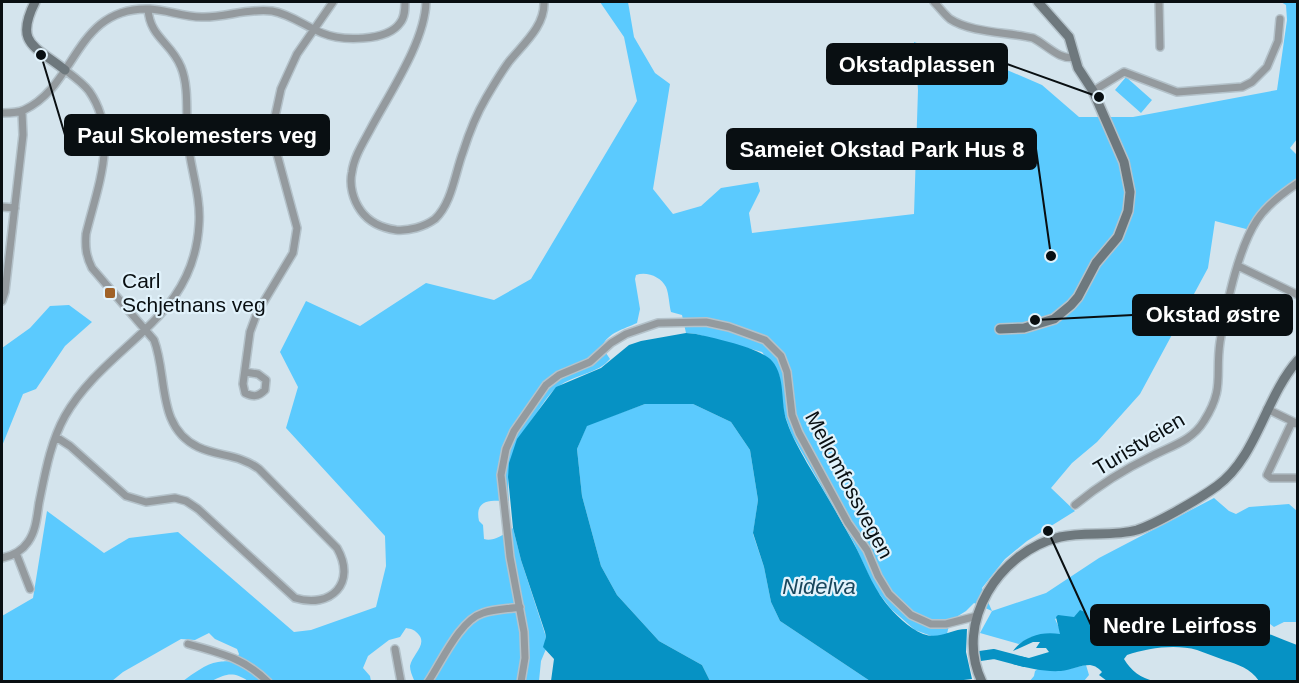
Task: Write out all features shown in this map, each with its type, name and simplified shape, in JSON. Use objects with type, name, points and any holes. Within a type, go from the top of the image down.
[{"type":"street","points":[[35,2],[29,13],[27,38],[32,45],[88,90],[103,117],[104,158],[85,247],[92,268],[154,340],[160,354],[165,400],[177,431],[192,444],[235,456],[259,469],[337,548],[343,558],[345,569],[338,590],[328,598],[319,601],[295,598],[198,509],[186,501],[168,498],[139,501],[126,496],[70,446],[56,437]]},
{"type":"street","points":[[245,372],[250,332],[258,313],[293,253],[297,228],[277,154],[274,121],[281,89],[297,54],[333,2]]},
{"type":"street","points":[[2,113],[22,111],[45,96],[84,40],[100,24],[124,12],[148,9],[201,17],[271,7],[324,34],[351,39],[381,34],[397,27],[402,22],[405,2]]},
{"type":"street","points":[[426,2],[418,40],[363,143],[351,174],[353,195],[361,210],[378,225],[399,230],[418,228],[436,218],[446,202],[473,124],[485,99],[507,64],[535,31],[542,15],[544,2]]},
{"type":"street","points":[[934,2],[958,23],[1033,38],[1062,57],[1075,57]]},
{"type":"street","points":[[1000,329],[1035,325],[1054,319],[1063,313],[1078,297],[1096,263],[1114,242],[1125,224],[1131,192],[1128,177],[1093,91],[1078,68],[1069,37],[1038,2]]},
{"type":"street","points":[[1159,2],[1160,47]]},
{"type":"street","points":[[2,558],[16,553],[25,546],[32,535],[47,463],[65,416],[81,392],[104,367],[167,309],[178,293],[196,249],[199,202],[188,144],[182,68],[171,49],[152,27],[148,9]]},
{"type":"street","points":[[1093,91],[1124,72],[1177,92],[1242,87],[1252,82],[1267,67],[1278,41],[1280,19]]},
{"type":"street","points":[[2,301],[5,292],[23,135],[22,111]]},
{"type":"street","name":"Turistveien","points":[[1075,506],[1090,492],[1185,440],[1202,425],[1215,401],[1219,387],[1220,344],[1238,266],[1250,233],[1258,218],[1271,204],[1298,183]]},
{"type":"street","points":[[2,207],[15,208]]},
{"type":"street","points":[[1238,266],[1298,295]]},
{"type":"street","name":"Mellomfossvegen","points":[[521,681],[525,647],[510,557],[501,475],[506,449],[514,431],[546,385],[559,375],[590,362],[611,343],[626,334],[658,323],[706,322],[751,333],[765,340],[781,356],[787,372],[792,415],[799,433],[848,523],[867,550],[884,587],[911,615],[931,624],[946,624],[977,616]]},
{"type":"street","points":[[981,680],[973,655],[977,616],[996,578],[1015,558],[1047,540],[1074,534],[1137,530],[1217,486],[1237,466],[1285,377],[1298,360]]},
{"type":"street","points":[[1267,409],[1295,423],[1267,475],[1271,478],[1298,478]]},
{"type":"street","points":[[16,553],[30,589]]},
{"type":"street","points":[[428,681],[470,619],[484,612],[520,607]]},
{"type":"street","points":[[188,644],[238,659],[268,681]]},
{"type":"street","points":[[395,649],[400,681]]},
{"type":"shaded area","points":[[600,2],[628,2],[634,37],[655,73],[670,84],[653,189],[673,214],[701,206],[721,188],[758,182],[760,191],[749,213],[752,233],[914,214],[918,90],[914,42],[1007,70],[1042,85],[1079,117],[1133,117],[1277,90],[1287,20],[1286,5],[1281,2],[1297,2],[1297,139],[1290,148],[1297,155],[1297,186],[1250,230],[1215,221],[1208,268],[1140,394],[1097,442],[1072,463],[1051,488],[1075,511],[1027,541],[1005,559],[982,588],[992,611],[974,603],[950,621],[947,634],[934,637],[915,630],[891,609],[874,587],[854,543],[792,435],[784,413],[779,374],[762,352],[686,333],[682,315],[671,312],[664,283],[653,276],[640,274],[636,275],[635,279],[640,309],[637,323],[617,332],[604,342],[602,347],[610,359],[605,364],[564,383],[550,394],[523,433],[513,453],[509,474],[509,501],[486,502],[479,508],[479,521],[483,525],[484,539],[488,540],[503,535],[513,528],[546,637],[544,648],[546,649],[541,661],[539,681],[433,682],[428,679],[414,680],[410,666],[421,639],[415,631],[406,628],[400,637],[389,640],[368,656],[363,668],[371,681],[248,681],[230,675],[209,682],[183,681],[204,667],[233,660],[239,654],[237,649],[215,639],[209,633],[195,640],[181,639],[123,672],[112,681],[2,681],[2,616],[33,598],[47,511],[104,553],[129,538],[178,532],[294,632],[311,630],[376,607],[386,566],[385,536],[286,428],[298,387],[280,352],[306,301],[360,326],[426,283],[494,300],[531,279],[637,101],[624,37]]},
{"type":"shaded area","points":[[1126,77],[1152,100],[1141,113],[1115,90]]},
{"type":"shaded area","points":[[69,305],[92,322],[65,346],[36,389],[23,394],[2,446],[2,348],[30,328],[50,306]]},
{"type":"shaded area","points":[[645,404],[693,404],[731,422],[750,450],[758,500],[753,534],[764,567],[771,602],[780,621],[870,681],[710,681],[702,665],[659,641],[617,595],[601,566],[582,496],[577,449],[587,425]]},
{"type":"shaded area","points":[[1214,498],[1236,514],[1249,507],[1289,504],[1297,511],[1297,622],[1284,622],[1274,627],[1257,614],[1251,621],[1244,621],[1197,612],[1160,611],[1110,624],[1092,624],[1087,614],[1055,619],[1060,634],[1031,637],[1019,644],[980,633],[992,611],[1046,593],[1099,558]]},
{"type":"shaded area","points":[[1086,665],[1089,675],[1084,681],[1029,682],[1038,669],[1059,671]]},
{"type":"water","name":"Nidelva","points":[[686,333],[737,344],[758,352],[772,361],[781,382],[785,415],[791,433],[853,542],[880,595],[902,620],[923,634],[935,636],[967,629],[966,652],[972,679],[947,682],[870,681],[780,621],[771,602],[764,567],[753,533],[758,500],[750,450],[731,422],[693,404],[645,404],[587,426],[577,449],[582,496],[601,566],[617,595],[659,641],[702,665],[710,681],[551,681],[554,659],[543,647],[545,632],[513,528],[508,477],[509,463],[517,439],[556,387],[601,368],[629,345]]},
{"type":"water","points":[[1080,610],[1085,612],[1092,624],[1110,624],[1150,612],[1169,611],[1208,614],[1244,624],[1297,645],[1297,681],[1259,681],[1252,673],[1239,665],[1197,650],[1180,647],[1144,650],[1127,655],[1124,659],[1133,670],[1154,681],[1107,681],[1099,675],[1102,672],[1099,669],[1090,665],[1054,671],[1013,664],[1010,659],[1019,656],[1029,658],[1049,652],[1046,648],[1036,648],[1040,642],[1033,642],[1013,651],[1028,638],[1047,633],[1060,634],[1056,617],[1058,615],[1074,617]]},
{"type":"waterway","name":"Nidelva","points":[[980,656],[994,654],[1024,662]]},
{"type":"place","name":"Paul Skolemesters veg","points":[[41,55]]},
{"type":"place","name":"Okstadplassen","points":[[1099,97]]},
{"type":"place","name":"Sameiet Okstad Park Hus 8","points":[[1051,256]]},
{"type":"place","name":"Carl Schjetnans veg","points":[[110,293]]},
{"type":"place","name":"Okstad østre","points":[[1035,320]]},
{"type":"place","name":"Nedre Leirfoss","points":[[1048,531]]}]
